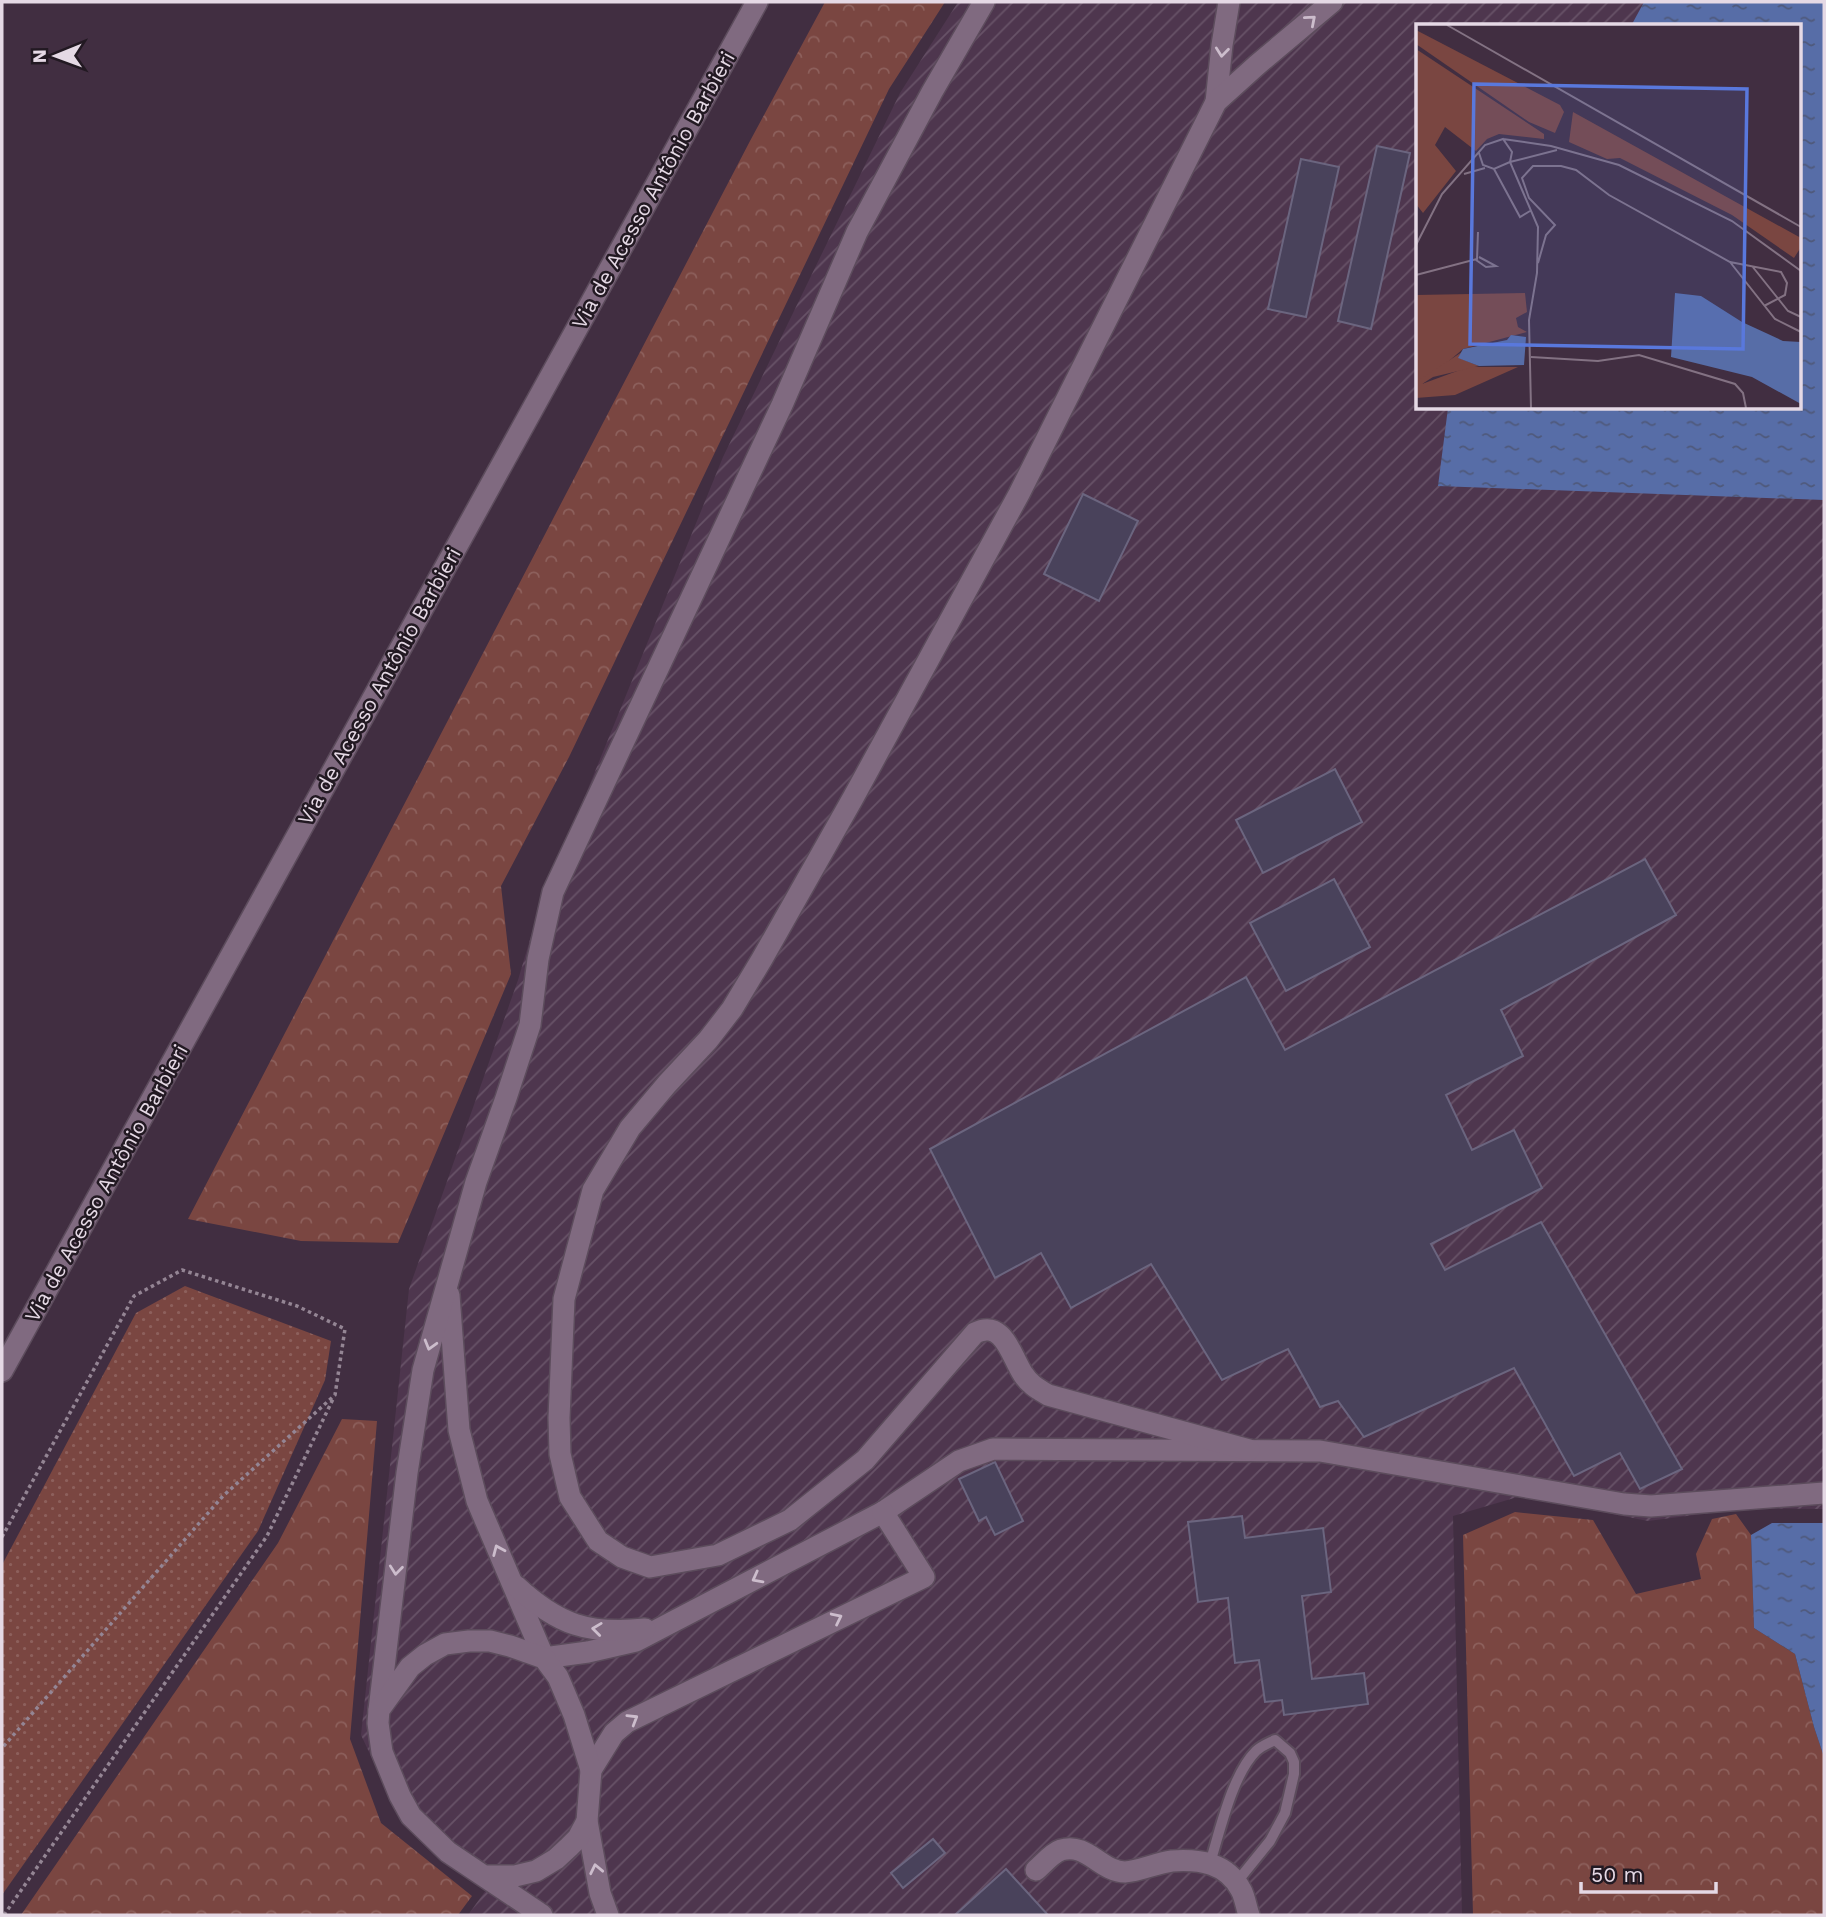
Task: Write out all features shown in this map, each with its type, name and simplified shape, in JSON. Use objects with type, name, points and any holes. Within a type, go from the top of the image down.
[{"type":"street","name":"Via de Acesso Antônio Barbieri","points":[[2,1371],[757,2]]},
{"type":"street","points":[[541,1915],[448,1852],[411,1816],[382,1752],[379,1710],[407,1473],[423,1370],[476,1182],[530,1025],[538,959],[553,892],[782,405],[857,232],[984,2]]},
{"type":"street","points":[[1229,2],[1216,102],[1018,494],[853,798],[732,1009],[630,1128],[593,1190],[564,1299],[559,1430],[560,1454],[570,1497],[598,1541],[622,1557],[650,1567],[718,1555],[790,1520],[865,1460],[975,1333],[982,1330],[995,1330],[1003,1337],[1023,1375],[1033,1386],[1048,1395],[1249,1450]]},
{"type":"street","points":[[1216,102],[1332,2]]},
{"type":"street","points":[[448,1279],[459,1430],[477,1500],[544,1658],[558,1677],[574,1715],[591,1770],[587,1821],[600,1893],[608,1915]]},
{"type":"street","points":[[379,1710],[410,1667],[445,1644],[490,1642],[544,1658],[608,1649],[636,1641],[883,1512],[959,1461],[993,1449],[1320,1451],[1637,1505],[1663,1506],[1824,1493]]},
{"type":"street","points":[[591,1770],[614,1733],[626,1721],[924,1577],[883,1512]]},
{"type":"street","points":[[511,1581],[542,1609],[572,1625],[624,1631],[665,1626]]},
{"type":"street","points":[[486,1876],[515,1876],[536,1871],[569,1847],[578,1838],[587,1821]]},
{"type":"street","points":[[1036,1870],[1059,1851],[1072,1849],[1086,1852],[1116,1871],[1127,1872],[1171,1861],[1210,1863],[1229,1873],[1242,1891],[1249,1915]]},
{"type":"lane","points":[[1210,1863],[1230,1800],[1244,1768],[1257,1751],[1275,1740],[1290,1753],[1294,1762],[1285,1813],[1270,1841],[1236,1883]]},
{"type":"path","points":[[2,1537],[134,1296],[182,1270],[297,1306],[345,1329],[334,1395],[267,1536],[4,1915]]},
{"type":"path","points":[[2,1748],[223,1496],[334,1395]]},
{"type":"shaded area","points":[[958,2],[1824,2],[1824,1509],[1749,1508],[1648,1521],[1521,1496],[1453,1516],[1462,1915],[468,1915],[486,1890],[401,1820],[361,1735],[409,1289],[518,980],[539,909],[723,457],[900,93]]},
{"type":"green space","points":[[825,2],[945,2],[889,89],[569,757],[501,886],[511,974],[398,1243],[301,1241],[188,1219],[750,141]]},
{"type":"green space","points":[[185,1286],[331,1341],[325,1380],[258,1531],[2,1895],[2,1565],[136,1313]]},
{"type":"green space","points":[[342,1419],[377,1421],[350,1739],[381,1823],[472,1896],[458,1915],[21,1915],[278,1543]]},
{"type":"green space","points":[[1515,1512],[1593,1520],[1636,1594],[1701,1579],[1696,1554],[1712,1519],[1736,1514],[1751,1535],[1754,1628],[1795,1654],[1824,1757],[1824,1915],[1473,1915],[1463,1535]]},
{"type":"water","points":[[1644,2],[1824,2],[1824,500],[1438,486],[1448,410],[1801,410],[1801,24],[1632,24]]},
{"type":"water","points":[[1772,1523],[1824,1523],[1824,1757],[1795,1654],[1754,1628],[1751,1535]]},
{"type":"building","points":[[1377,146],[1410,153],[1371,329],[1338,321]]},
{"type":"building","points":[[1301,159],[1339,167],[1306,317],[1268,309]]},
{"type":"building","points":[[1083,494],[1138,521],[1099,601],[1044,574]]},
{"type":"building","points":[[1335,769],[1362,822],[1263,873],[1236,820]]},
{"type":"building","points":[[1645,859],[1676,915],[1501,1010],[1523,1056],[1446,1095],[1472,1150],[1514,1130],[1542,1188],[1431,1244],[1445,1270],[1541,1222],[1682,1469],[1640,1489],[1620,1453],[1574,1476],[1514,1368],[1364,1437],[1338,1401],[1320,1407],[1288,1349],[1222,1380],[1151,1264],[1071,1308],[1041,1253],[995,1278],[930,1149],[1246,977],[1285,1050]]},
{"type":"building","points":[[1334,879],[1370,947],[1286,991],[1250,923]]},
{"type":"building","points":[[995,1462],[1023,1521],[995,1535],[986,1517],[979,1521],[959,1479]]},
{"type":"building","points":[[1242,1516],[1245,1538],[1323,1528],[1331,1592],[1302,1596],[1312,1679],[1364,1673],[1368,1704],[1284,1715],[1282,1700],[1265,1702],[1259,1660],[1235,1663],[1228,1598],[1198,1602],[1188,1522]]},
{"type":"building","points":[[933,1839],[945,1853],[903,1888],[891,1873]]},
{"type":"building","points":[[1006,1869],[1048,1915],[955,1915]]}]
